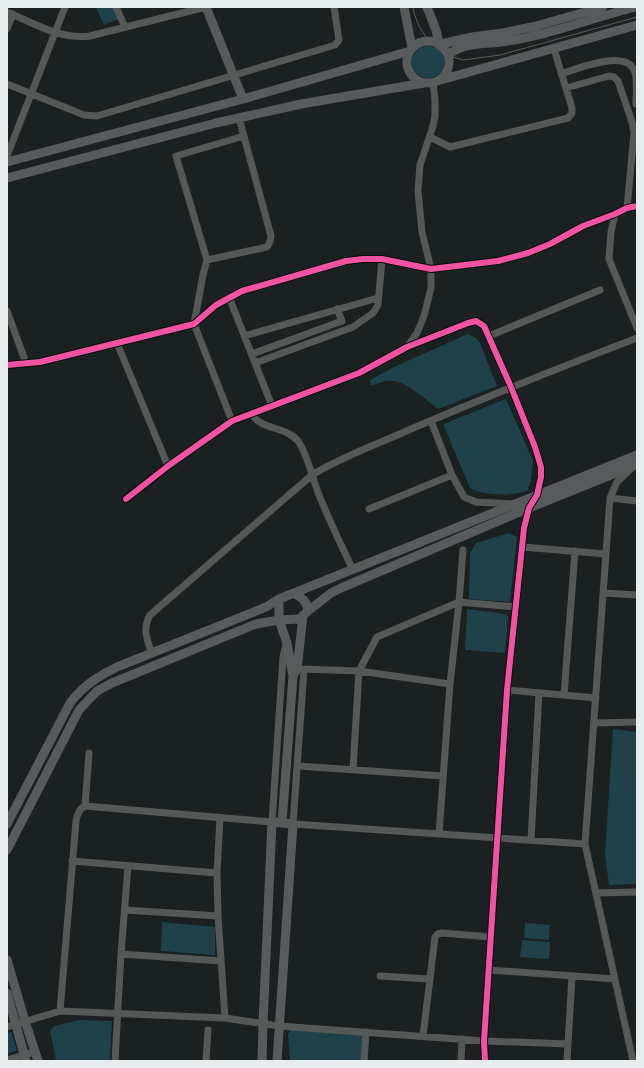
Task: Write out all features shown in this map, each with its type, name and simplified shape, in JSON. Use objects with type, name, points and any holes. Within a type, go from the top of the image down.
[{"type":"main road","points":[[206,7],[243,99]]},
{"type":"main road","points":[[404,7],[411,49],[407,60],[408,69],[412,76],[431,82],[444,76],[449,68],[449,55],[440,44],[427,7]]},
{"type":"main road","points":[[7,162],[243,99],[411,49],[424,41],[432,41],[440,44],[472,37],[503,33],[536,26],[603,7]]},
{"type":"main road","points":[[449,55],[454,50],[461,47],[505,42],[537,35],[636,7]]},
{"type":"main road","points":[[7,178],[168,135],[239,118],[339,97],[431,82],[637,25]]},
{"type":"main road","points":[[7,824],[70,703],[88,683],[95,678],[117,667],[266,608],[280,599],[637,455]]},
{"type":"main road","points":[[7,850],[79,710],[97,691],[126,677],[256,624],[279,620],[299,619],[331,593],[341,588],[635,464]]},
{"type":"main road","points":[[282,823],[305,614],[305,601],[295,594]]},
{"type":"main road","points":[[280,599],[279,620],[287,643],[291,669],[298,672]]},
{"type":"main road","points":[[262,1061],[272,822],[294,824],[279,1026],[278,1061]]},
{"type":"main road","points":[[7,960],[16,1024],[38,1061]]},
{"type":"main road","points":[[7,993],[25,1058]]},
{"type":"street","points":[[7,156],[65,7]]},
{"type":"street","points":[[116,7],[125,27]]},
{"type":"street","points":[[7,29],[10,13],[67,36],[90,36],[206,7]]},
{"type":"street","points":[[7,84],[84,115],[96,116],[335,45],[338,43],[339,38],[334,7]]},
{"type":"street","points":[[430,137],[450,148],[566,119],[571,116],[572,111],[554,49]]},
{"type":"street","points":[[561,74],[598,62],[616,61],[627,63],[632,66],[635,72],[636,104]]},
{"type":"street","points":[[566,88],[609,76],[614,77],[618,81],[632,122],[634,133],[627,208]]},
{"type":"street","points":[[407,347],[417,332],[427,307],[431,288],[430,269],[422,232],[418,191],[420,165],[430,137],[435,116],[435,99],[431,82]]},
{"type":"street","points":[[207,260],[267,247],[270,242],[271,236],[239,118]]},
{"type":"street","points":[[232,421],[194,324],[207,260],[176,156],[244,136]]},
{"type":"street","points":[[7,365],[26,362],[40,362],[194,324],[208,311],[229,297],[252,287],[346,260],[382,259],[430,269],[488,263],[516,257],[539,249],[583,226],[627,208],[637,206]]},
{"type":"street","points":[[615,214],[611,232],[609,258],[637,328]]},
{"type":"street","points":[[255,364],[353,327],[375,311],[377,307],[382,259]]},
{"type":"street","points":[[489,336],[600,290]]},
{"type":"street","points":[[229,297],[272,406]]},
{"type":"street","points":[[244,336],[378,298]]},
{"type":"street","points":[[252,354],[342,321],[337,309]]},
{"type":"street","points":[[7,311],[26,362]]},
{"type":"street","points":[[126,499],[168,466],[232,421],[359,373],[407,347],[472,321],[476,321],[484,326],[535,447],[541,467],[542,477],[537,495],[529,508],[524,528],[507,690],[484,1040],[485,1061]]},
{"type":"street","points":[[152,654],[145,630],[146,622],[150,615],[312,475],[328,465],[430,421],[511,387],[637,338]]},
{"type":"street","points":[[117,343],[168,466]]},
{"type":"street","points":[[252,414],[259,423],[285,431],[296,438],[302,447],[319,494],[353,570]]},
{"type":"street","points":[[430,421],[452,475],[464,497],[481,503],[513,504]]},
{"type":"street","points":[[633,1061],[585,844],[610,498],[617,482],[635,464]]},
{"type":"street","points":[[369,509],[452,475]]},
{"type":"street","points":[[610,498],[637,501]]},
{"type":"street","points":[[522,547],[606,554]]},
{"type":"street","points":[[439,834],[450,684],[463,550]]},
{"type":"street","points":[[564,695],[575,551]]},
{"type":"street","points":[[603,593],[637,595]]},
{"type":"street","points":[[353,769],[359,671],[377,637],[459,602],[516,607]]},
{"type":"street","points":[[85,806],[272,822],[283,657],[287,643]]},
{"type":"street","points":[[450,684],[359,671],[298,672],[298,766],[294,824],[585,844]]},
{"type":"street","points":[[507,690],[596,698]]},
{"type":"street","points":[[531,840],[539,693]]},
{"type":"street","points":[[594,723],[637,722]]},
{"type":"street","points":[[60,1011],[77,816],[85,806],[89,754]]},
{"type":"street","points":[[298,766],[443,776]]},
{"type":"street","points":[[220,818],[217,873],[218,916],[225,1018]]},
{"type":"street","points":[[72,861],[217,873]]},
{"type":"street","points":[[115,1061],[128,866]]},
{"type":"street","points":[[596,893],[637,892]]},
{"type":"street","points":[[125,910],[218,916]]},
{"type":"street","points":[[423,1036],[434,939],[438,934],[442,933],[491,937]]},
{"type":"street","points":[[121,954],[221,961]]},
{"type":"street","points":[[489,970],[615,979]]},
{"type":"street","points":[[380,976],[429,979]]},
{"type":"street","points":[[567,1061],[572,976]]},
{"type":"street","points":[[16,1024],[60,1011],[118,1013],[225,1018],[279,1026],[462,1039],[568,1044]]},
{"type":"street","points":[[206,1061],[208,1030]]},
{"type":"street","points":[[364,1061],[366,1032]]},
{"type":"street","points":[[461,1061],[462,1039]]},
{"type":"street","points":[[7,1060],[25,1058],[34,1052]]},
{"type":"shaded area","points":[[96,7],[117,7],[121,18],[104,25]]},
{"type":"shaded area","points":[[428,46],[437,49],[441,53],[444,62],[441,71],[437,75],[428,78],[419,75],[415,71],[412,62],[415,53],[419,49]]},
{"type":"shaded area","points":[[468,334],[476,338],[480,343],[497,386],[438,409],[414,390],[400,383],[386,381],[371,386],[370,380],[394,367]]},
{"type":"shaded area","points":[[506,399],[533,461],[531,482],[527,491],[521,493],[483,493],[470,488],[443,424]]},
{"type":"shaded area","points":[[509,533],[517,537],[510,602],[469,599],[470,553],[476,543]]},
{"type":"shaded area","points":[[467,609],[506,614],[508,617],[505,653],[465,650]]},
{"type":"shaded area","points":[[613,729],[637,732],[637,884],[609,885],[605,854]]},
{"type":"shaded area","points":[[162,922],[215,927],[215,955],[161,951]]},
{"type":"shaded area","points":[[525,923],[550,925],[549,940],[524,938]]},
{"type":"shaded area","points":[[522,940],[550,942],[549,959],[520,957]]},
{"type":"shaded area","points":[[80,1020],[112,1021],[110,1061],[56,1060],[50,1031],[54,1026]]},
{"type":"shaded area","points":[[292,1029],[369,1035],[367,1061],[290,1061],[288,1034]]},
{"type":"shaded area","points":[[11,1032],[17,1050],[7,1054],[7,1033]]},
{"type":"tram line","points":[[413,7],[419,26],[429,42],[443,54],[463,60],[500,55],[637,17]]},
{"type":"cycle path","points":[[7,365],[40,362],[194,324],[216,305],[242,291],[346,261],[382,259],[431,269],[498,261],[528,253],[550,244],[583,226],[627,208],[637,206]]},
{"type":"cycle path","points":[[126,499],[168,466],[232,421],[359,373],[407,347],[468,323],[476,321],[484,326],[511,387],[535,447],[541,467],[541,477],[537,495],[529,508],[524,528],[507,690],[484,1041],[485,1061]]}]
